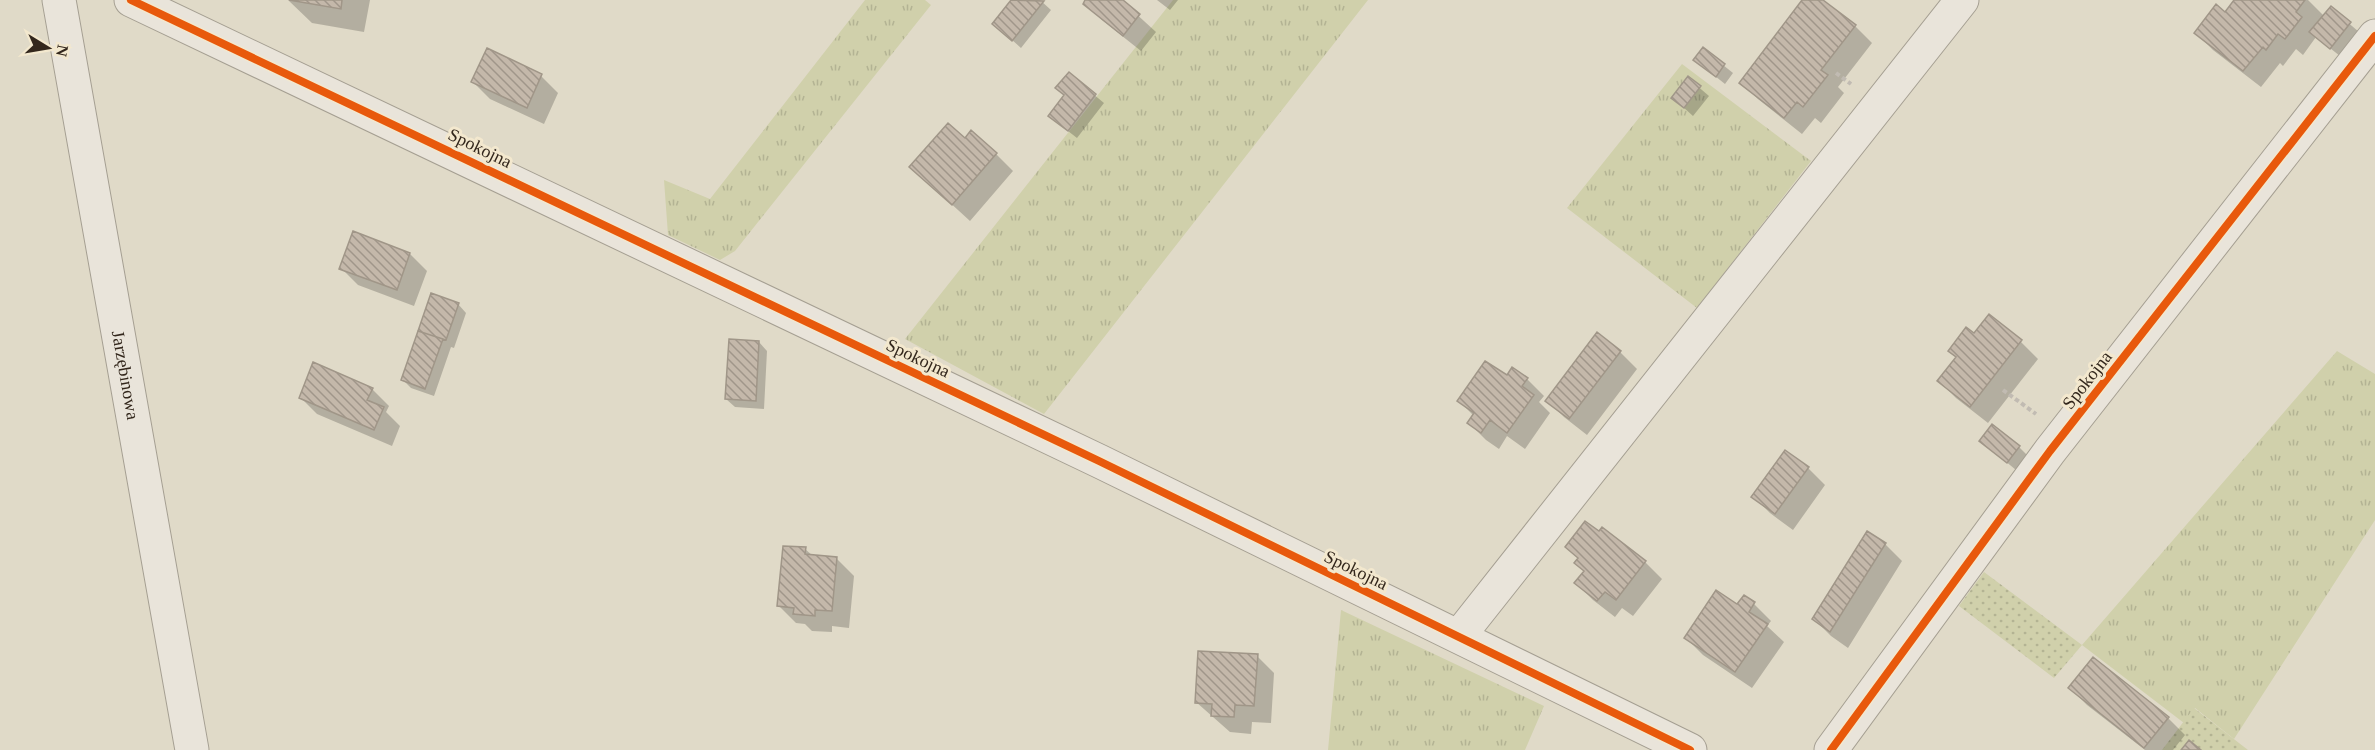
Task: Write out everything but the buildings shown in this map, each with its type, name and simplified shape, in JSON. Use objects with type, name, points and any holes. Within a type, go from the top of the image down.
[{"type":"street","name":"Jarzębinowa","points":[[59,0],[192,750]]},
{"type":"street","name":"Spokojna","points":[[132,0],[1099,460],[1690,750]]},
{"type":"street","points":[[1459,636],[1937,14],[1962,0]]},
{"type":"street","name":"Spokojna","points":[[1830,750],[2050,451],[2375,36]]},
{"type":"green space","points":[[865,0],[925,0],[931,5],[735,251],[720,260],[668,235],[664,180],[710,199]]},
{"type":"green space","points":[[1173,0],[1368,0],[1044,414],[905,339]]},
{"type":"green space","points":[[1682,64],[1811,161],[1697,308],[1567,208]]},
{"type":"green space","points":[[2337,351],[2375,374],[2375,520],[2234,739],[2195,708],[2184,723],[2082,645]]},
{"type":"green space","points":[[1984,572],[2082,645],[2054,678],[1959,606]]},
{"type":"green space","points":[[1341,610],[1544,706],[1525,750],[1328,750]]},
{"type":"green space","points":[[2194,708],[2248,750],[2162,750]]},
{"type":"cycle path","points":[[131,0],[1099,461],[1690,750]]},
{"type":"cycle path","points":[[1831,750],[2050,451],[2375,36]]}]
